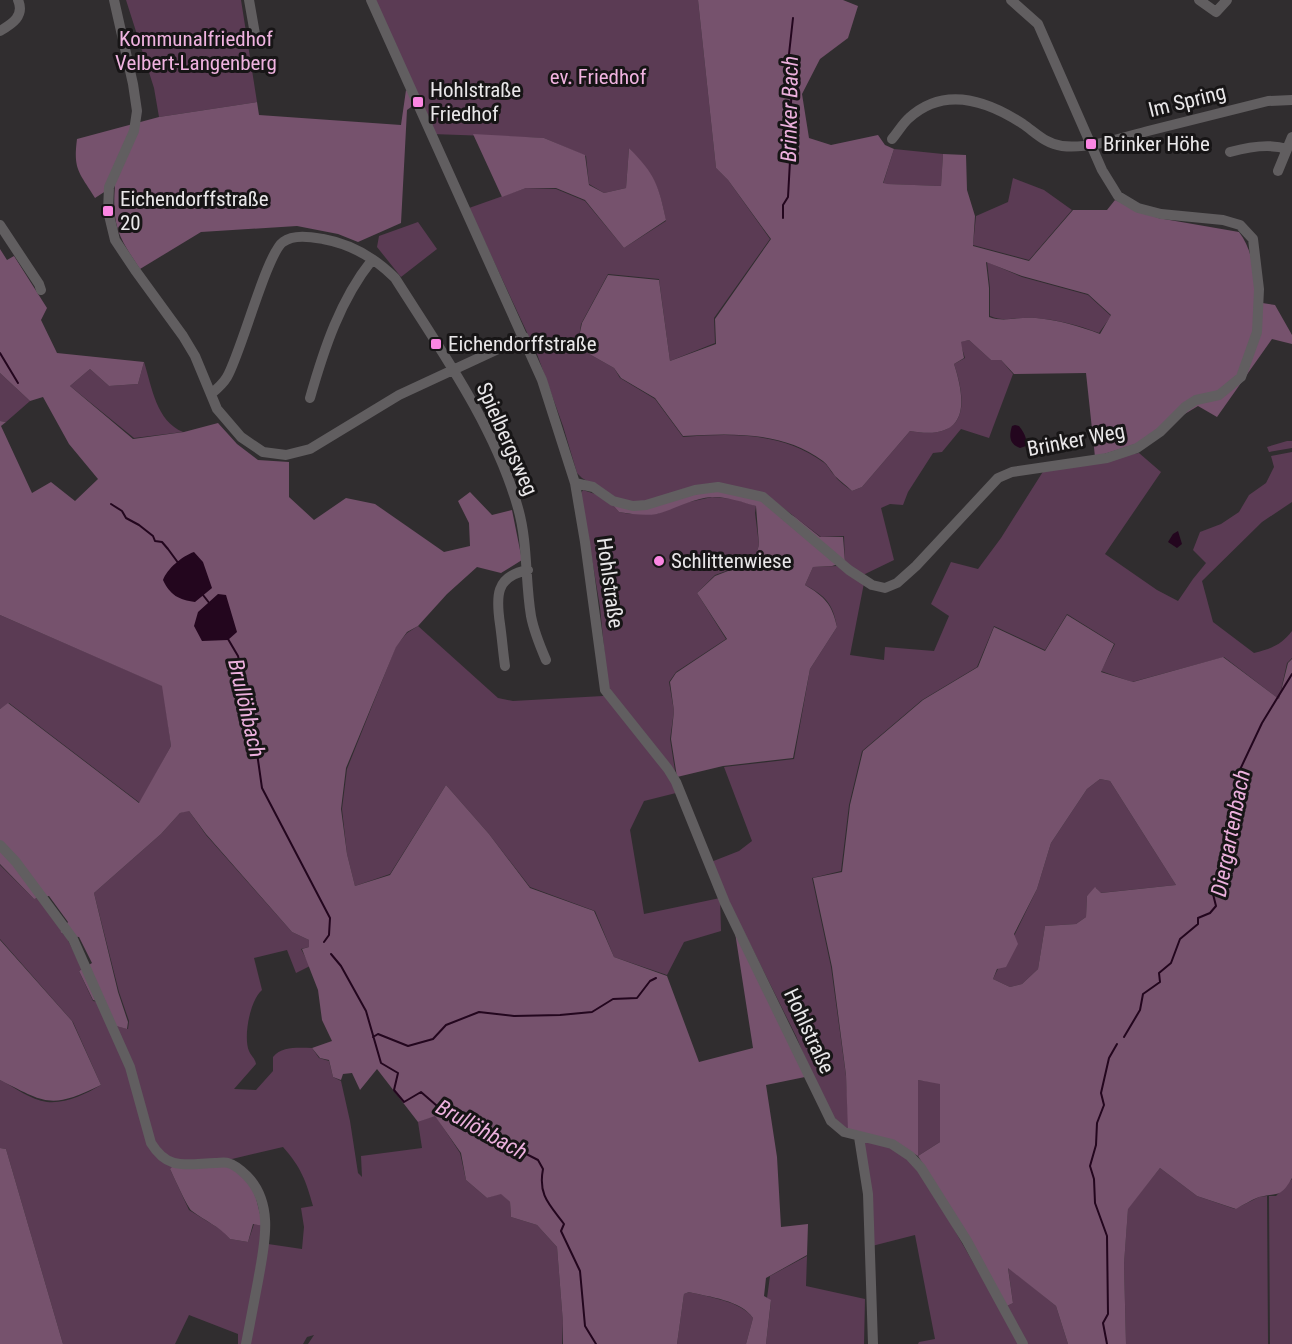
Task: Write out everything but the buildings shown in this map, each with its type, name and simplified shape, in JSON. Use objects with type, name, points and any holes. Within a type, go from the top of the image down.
[{"type":"street","points":[[0,32],[15,22],[20,13],[18,0]]},
{"type":"street","points":[[114,0],[137,111],[134,131],[109,187],[108,211],[115,240],[183,336],[195,356],[218,409],[241,437],[263,452],[286,455],[310,449],[372,411],[452,370],[524,337]]},
{"type":"street","points":[[249,0],[255,34],[262,43]]},
{"type":"street","name":"Hohlstraße","points":[[371,0],[542,380],[575,483],[605,690],[676,782],[726,903],[831,1121],[843,1132],[892,1144],[910,1156],[921,1168],[967,1240],[1023,1344]]},
{"type":"street","name":"Brinker Weg","points":[[575,483],[593,487],[613,501],[633,506],[646,505],[695,490],[718,487],[763,497],[849,570],[872,585],[885,588],[897,583],[915,566],[998,478],[1012,472],[1107,458],[1137,448],[1160,432],[1185,407],[1196,400],[1219,395],[1241,377],[1257,332],[1259,289],[1253,238],[1240,225],[1223,220],[1161,214],[1138,208],[1118,196],[1102,170],[1038,24],[1011,0]]},
{"type":"street","points":[[1199,0],[1216,12],[1227,0]]},
{"type":"street","points":[[892,139],[909,118],[926,106],[945,100],[969,100],[997,108],[1025,125],[1042,140],[1062,146],[1091,144]]},
{"type":"street","name":"Im Spring","points":[[1091,144],[1268,101],[1292,100]]},
{"type":"street","points":[[1278,171],[1292,137]]},
{"type":"street","points":[[1230,152],[1247,147],[1278,146],[1287,149]]},
{"type":"street","points":[[0,225],[41,290]]},
{"type":"street","name":"Spielbergsweg","points":[[211,394],[227,377],[267,272],[279,245],[284,241],[293,237],[331,240],[357,249],[384,268],[395,278],[452,370],[489,436],[509,482],[519,512],[528,570],[532,619],[546,660]]},
{"type":"street","points":[[310,398],[320,364],[343,304],[353,284],[372,260]]},
{"type":"street","points":[[505,666],[497,605],[498,590],[511,575],[528,570]]},
{"type":"street","points":[[0,845],[16,862],[73,939],[130,1067],[151,1143],[157,1154],[168,1162],[229,1163],[250,1180],[260,1197],[264,1211],[266,1241],[246,1344]]},
{"type":"street","points":[[860,1137],[867,1194],[873,1344]]},
{"type":"green space","name":"Kommunalfriedhof Velbert-Langenberg","points":[[126,0],[241,0],[257,102],[159,117],[154,88]]},
{"type":"green space","name":"ev. Friedhof","points":[[371,0],[698,0],[716,168],[728,180],[770,239],[714,318],[715,343],[670,361],[659,279],[608,274],[581,324],[579,337],[584,351],[614,368],[620,378],[655,399],[683,437],[738,435],[791,445],[825,463],[838,480],[852,491],[862,487],[910,431],[928,433],[942,431],[952,426],[958,418],[961,394],[954,364],[965,358],[960,342],[969,340],[991,360],[1001,360],[1013,374],[989,438],[961,429],[942,452],[933,453],[908,492],[903,505],[890,504],[881,508],[894,560],[863,575],[845,562],[844,536],[821,537],[765,494],[718,485],[633,504],[615,498],[577,473],[537,354],[469,208],[526,188],[556,189],[585,201],[624,248],[666,221],[658,189],[650,174],[629,148],[626,188],[604,193],[589,184],[586,156],[544,138],[432,134]]},
{"type":"green space","points":[[894,149],[943,154],[941,186],[883,184]]},
{"type":"green space","points":[[1013,178],[1044,190],[1072,210],[1029,260],[973,245],[976,216],[1008,202]]},
{"type":"green space","points":[[418,222],[437,249],[401,277],[377,247],[379,236]]},
{"type":"green space","points":[[987,262],[1022,277],[1088,295],[1111,316],[1099,333],[1052,320],[1001,319],[990,316]]},
{"type":"green space","points":[[144,362],[161,412],[174,427],[183,432],[134,438],[70,386],[90,369],[109,386],[138,384]]},
{"type":"green space","points":[[0,373],[30,401],[6,422],[0,421]]},
{"type":"green space","points":[[1292,441],[1292,448],[1269,452],[1267,447]]},
{"type":"green space","points":[[1292,452],[1292,502],[1262,522],[1202,581],[1213,622],[1254,653],[1275,646],[1292,631],[1292,658],[1287,663],[1279,699],[1224,657],[1132,682],[1101,671],[1115,644],[1067,614],[1045,650],[994,626],[977,667],[922,700],[862,751],[849,805],[841,871],[812,878],[831,967],[846,1076],[849,1131],[827,1111],[796,1036],[711,862],[739,851],[752,841],[724,767],[794,759],[810,669],[837,627],[831,607],[818,593],[805,585],[813,567],[837,566],[864,583],[850,655],[884,660],[885,647],[934,651],[949,616],[931,604],[951,562],[978,569],[1001,538],[1044,470],[1139,453],[1161,472],[1105,554],[1157,590],[1178,601],[1206,563],[1193,550],[1200,532],[1221,524],[1239,512],[1249,495],[1266,483],[1274,467],[1271,456]]},
{"type":"green space","points":[[583,490],[601,496],[619,512],[630,514],[657,514],[680,504],[712,497],[734,499],[756,506],[759,545],[754,561],[715,575],[697,593],[726,639],[676,672],[669,682],[674,711],[670,739],[676,793],[644,801],[630,830],[644,914],[720,898],[721,931],[684,942],[667,975],[614,957],[595,911],[530,887],[489,834],[446,785],[390,874],[355,886],[347,854],[342,809],[347,769],[396,646],[407,633],[418,626],[498,698],[513,701],[614,697],[608,688],[600,607],[581,493]]},
{"type":"green space","points":[[0,615],[163,686],[171,746],[140,803],[9,703],[0,709]]},
{"type":"green space","points":[[1100,779],[1110,781],[1176,885],[1100,893],[1096,888],[1087,896],[1086,917],[1076,924],[1045,926],[1038,969],[1022,984],[1010,987],[993,979],[1037,889],[1051,843],[1087,789]]},
{"type":"green space","points":[[189,811],[206,835],[292,932],[309,940],[309,947],[301,949],[310,966],[296,973],[287,950],[254,958],[262,990],[251,1010],[247,1028],[247,1045],[256,1064],[234,1089],[256,1090],[273,1071],[273,1057],[277,1053],[291,1048],[312,1048],[319,1058],[329,1061],[333,1077],[341,1081],[358,1173],[362,1177],[361,1156],[422,1148],[418,1122],[435,1115],[460,1153],[466,1180],[487,1198],[501,1193],[510,1202],[511,1217],[537,1225],[557,1247],[563,1323],[562,1344],[308,1344],[314,1335],[307,1337],[303,1344],[249,1344],[268,1244],[302,1249],[304,1227],[301,1208],[313,1206],[302,1175],[283,1147],[232,1159],[174,1166],[170,1169],[189,1210],[223,1231],[230,1239],[248,1242],[254,1224],[263,1226],[243,1344],[238,1344],[238,1334],[189,1315],[175,1344],[63,1344],[6,1149],[0,1148],[0,1080],[29,1096],[47,1102],[68,1100],[101,1085],[73,1022],[0,939],[0,865],[34,899],[39,899],[62,929],[60,932],[66,936],[82,969],[79,971],[93,1001],[105,1003],[116,1026],[128,1029],[129,1021],[119,992],[94,893],[161,834],[180,813]]},
{"type":"green space","points":[[918,1080],[940,1083],[940,1142],[918,1156]]},
{"type":"green space","points":[[862,1140],[892,1147],[920,1170],[1020,1344],[918,1344],[935,1339],[915,1235],[872,1246]]},
{"type":"green space","points":[[1160,1168],[1197,1196],[1235,1209],[1259,1197],[1267,1196],[1268,1344],[1126,1344],[1124,1264],[1128,1208]]},
{"type":"green space","points":[[1292,1179],[1292,1344],[1270,1344],[1269,1196],[1276,1196]]},
{"type":"green space","points":[[807,1256],[806,1286],[865,1299],[864,1344],[766,1344],[771,1301],[767,1298],[770,1276]]},
{"type":"green space","points":[[1008,1267],[1056,1306],[1068,1344],[1026,1344],[1007,1306],[1013,1303]]},
{"type":"green space","points":[[689,1292],[724,1301],[748,1312],[753,1318],[746,1344],[677,1344],[684,1294]]},
{"type":"shaded area","points":[[698,0],[843,0],[858,6],[848,38],[820,59],[802,94],[809,138],[831,145],[878,135],[885,145],[894,149],[883,183],[887,184],[941,186],[943,154],[966,155],[967,190],[975,216],[973,246],[1029,261],[1073,210],[1107,210],[1115,200],[1158,218],[1239,232],[1251,257],[1256,302],[1275,305],[1292,335],[1292,344],[1272,339],[1217,417],[1198,406],[1183,415],[1163,435],[1095,457],[1086,373],[1014,374],[1001,360],[991,360],[969,340],[961,342],[964,358],[954,364],[961,394],[961,407],[952,426],[942,431],[929,433],[910,431],[862,487],[852,491],[823,461],[791,444],[756,436],[720,434],[683,436],[655,398],[621,378],[614,368],[584,351],[579,337],[582,323],[608,275],[659,280],[670,361],[716,344],[715,319],[771,239],[728,180],[716,168]],"holes":[[[986,262],[1022,276],[1088,294],[1111,315],[1100,334],[1044,319],[989,317]]]},
{"type":"shaded area","points":[[406,90],[418,102],[407,110],[401,223],[358,242],[338,234],[297,226],[201,232],[140,269],[126,248],[118,230],[115,185],[95,198],[78,170],[77,139],[159,117],[257,102],[259,115],[401,125]]},
{"type":"shaded area","points":[[473,134],[544,138],[585,155],[589,185],[604,193],[626,188],[629,148],[645,165],[655,181],[666,220],[624,248],[585,200],[556,188],[526,188],[502,197]]},
{"type":"shaded area","points":[[0,249],[7,260],[14,256],[47,308],[41,320],[57,353],[144,362],[138,384],[109,386],[90,369],[70,386],[133,439],[184,432],[218,423],[237,444],[258,460],[289,462],[289,497],[314,520],[346,498],[375,504],[444,552],[470,546],[469,523],[458,501],[470,492],[492,515],[512,510],[522,560],[501,573],[477,567],[447,594],[418,626],[407,632],[396,647],[346,768],[341,809],[347,854],[355,886],[390,875],[446,785],[489,834],[530,888],[594,911],[614,957],[667,976],[699,1062],[753,1048],[734,926],[805,1077],[766,1085],[777,1157],[781,1227],[808,1224],[807,1255],[766,1278],[764,1296],[771,1300],[766,1344],[746,1344],[753,1318],[741,1307],[724,1300],[689,1292],[684,1294],[677,1344],[563,1344],[557,1247],[537,1225],[511,1217],[510,1202],[501,1194],[487,1198],[466,1180],[461,1153],[435,1116],[418,1122],[377,1069],[360,1090],[352,1073],[343,1074],[341,1080],[333,1077],[329,1060],[320,1058],[312,1048],[332,1041],[322,1020],[318,990],[302,949],[309,947],[309,940],[292,932],[206,834],[189,811],[180,813],[161,834],[94,893],[118,992],[128,1022],[127,1029],[116,1026],[105,1003],[93,1000],[79,971],[92,963],[79,937],[67,936],[60,932],[68,922],[49,896],[34,899],[0,864],[0,709],[8,703],[139,803],[171,746],[162,686],[0,615],[0,421],[6,422],[1,426],[32,493],[51,482],[75,501],[98,479],[69,444],[43,397],[30,401],[0,373]]},
{"type":"shaded area","points":[[1015,425],[1019,426],[1024,433],[1026,446],[1020,448],[1012,442],[1011,430]]},
{"type":"shaded area","points":[[716,490],[761,498],[795,517],[820,537],[843,537],[845,562],[832,566],[813,567],[805,585],[827,602],[833,612],[837,627],[810,669],[793,758],[723,766],[677,777],[671,739],[674,711],[670,682],[676,673],[727,639],[697,593],[715,576],[754,561],[759,545],[756,506],[728,498],[711,497],[657,514],[643,515],[619,512],[612,504],[633,508]]},
{"type":"shaded area","points":[[1178,531],[1182,544],[1177,548],[1168,542]]},
{"type":"shaded area","points":[[194,552],[203,562],[212,588],[195,602],[176,596],[163,580],[176,563]]},
{"type":"shaded area","points":[[218,594],[226,595],[237,632],[228,640],[202,641],[194,626],[198,612]]},
{"type":"shaded area","points":[[1067,615],[1114,644],[1101,672],[1133,682],[1223,657],[1279,699],[1288,663],[1292,659],[1292,1178],[1281,1192],[1259,1197],[1236,1209],[1197,1196],[1160,1168],[1128,1209],[1124,1264],[1126,1344],[1068,1344],[1056,1306],[1008,1268],[1013,1303],[1007,1306],[963,1227],[918,1156],[894,1142],[848,1131],[846,1075],[832,967],[813,878],[842,872],[850,805],[863,751],[923,700],[978,667],[994,627],[1045,651]],"holes":[[[1100,779],[1110,781],[1176,885],[1101,893],[1095,887],[1087,896],[1086,917],[1076,924],[1045,926],[1038,969],[1022,984],[1010,987],[993,979],[997,969],[1006,967],[1018,944],[1014,934],[1037,889],[1051,843],[1087,789]],[[918,1080],[940,1084],[940,1142],[918,1156]]]},
{"type":"shaded area","points":[[0,940],[72,1021],[101,1085],[71,1098],[49,1100],[29,1094],[0,1080]]},
{"type":"shaded area","points":[[0,1148],[6,1149],[63,1344],[0,1344]]},
{"type":"shaded area","points":[[174,1165],[229,1165],[249,1182],[256,1198],[263,1226],[253,1224],[248,1242],[230,1239],[190,1209],[170,1169]]},
{"type":"waterway","name":"Brinker Bach","points":[[783,218],[783,205],[788,197],[791,143],[793,67],[789,54],[793,18]]},
{"type":"waterway","name":"Brullöhbach","points":[[0,353],[18,383]]},
{"type":"waterway","name":"Brullöhbach","points":[[111,504],[122,511],[126,518],[153,536],[155,541],[162,542],[179,564]]},
{"type":"waterway","name":"Brullöhbach","points":[[203,595],[210,604]]},
{"type":"waterway","name":"Brullöhbach","points":[[228,639],[238,656],[258,739],[257,753],[262,788],[330,918],[329,935],[324,942]]},
{"type":"waterway","name":"Diergartenbach","points":[[1124,1037],[1140,1010],[1143,994],[1160,982],[1159,973],[1171,963],[1180,939],[1198,924],[1198,918],[1210,913],[1216,906],[1213,894],[1222,874],[1222,862],[1235,801],[1237,776],[1262,723],[1292,674]]},
{"type":"waterway","name":"Brullöhbach","points":[[331,954],[341,966],[366,1011],[381,1063],[398,1073],[394,1090],[404,1102],[421,1092],[444,1112],[538,1160],[543,1169],[543,1193],[564,1224],[561,1231],[580,1271],[585,1326],[596,1344]]},
{"type":"waterway","points":[[373,1037],[378,1034],[408,1046],[433,1039],[446,1025],[479,1012],[514,1016],[592,1012],[613,999],[637,998],[650,981],[656,978]]},
{"type":"waterway","name":"Diergartenbach","points":[[1107,1344],[1103,1323],[1108,1314],[1107,1236],[1095,1203],[1094,1179],[1090,1166],[1096,1145],[1097,1123],[1104,1105],[1101,1093],[1109,1058],[1117,1044]]},
{"type":"place","name":"Hohlstraße Friedhof","points":[[418,102]]},
{"type":"place","name":"Brinker Höhe","points":[[1091,144]]},
{"type":"place","name":"Eichendorffstraße 20","points":[[108,211]]},
{"type":"place","name":"Eichendorffstraße","points":[[436,344]]},
{"type":"place","name":"Schlittenwiese","points":[[659,561]]}]
